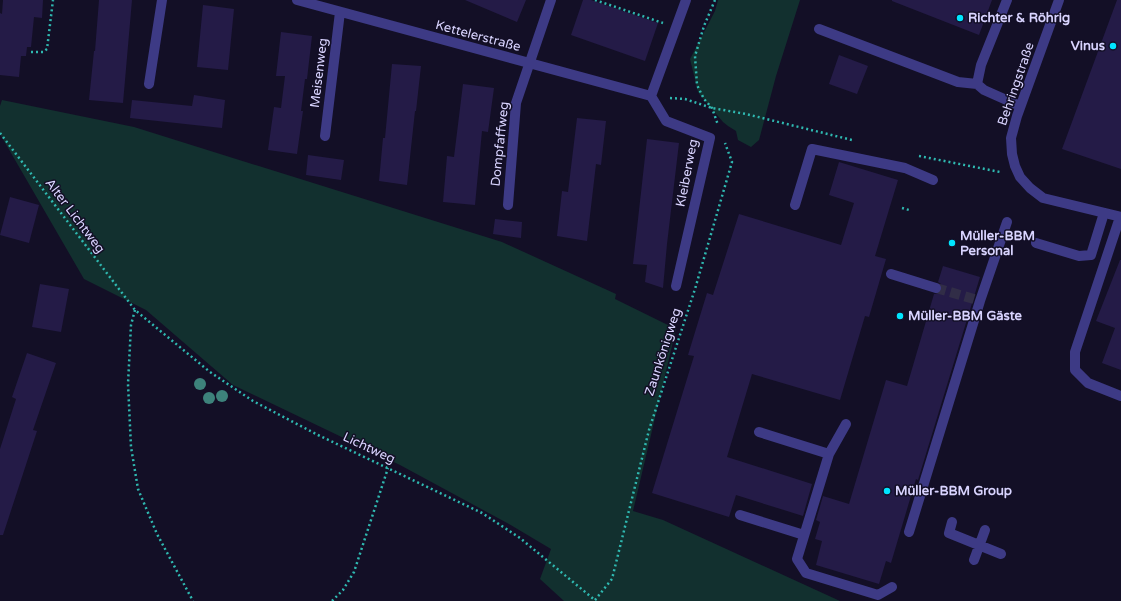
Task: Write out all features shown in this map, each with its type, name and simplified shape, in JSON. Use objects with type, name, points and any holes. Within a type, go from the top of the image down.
[{"type":"street","points":[[149,84],[162,0]]},
{"type":"street","name":"Dompfaffweg","points":[[508,205],[516,103],[551,0]]},
{"type":"street","points":[[651,96],[686,0]]},
{"type":"street","points":[[977,84],[981,65],[1007,0]]},
{"type":"street","name":"Behringstraße","points":[[1059,0],[1020,106],[1011,138],[1012,154],[1020,177],[1030,188],[1043,198],[1104,213]]},
{"type":"street","name":"Kettelerstraße","points":[[302,1],[651,96]]},
{"type":"street","name":"Meisenweg","points":[[325,136],[340,12]]},
{"type":"street","points":[[819,30],[958,82],[977,84],[984,90],[1020,106]]},
{"type":"street","name":"Kleiberweg","points":[[651,96],[666,121],[710,138],[676,286]]},
{"type":"street","points":[[795,206],[812,149],[905,168],[933,180]]},
{"type":"street","points":[[1036,243],[1079,256],[1091,255],[1104,213],[1121,217],[1076,352],[1075,370],[1088,383],[1121,396]]},
{"type":"street","points":[[909,532],[980,301],[1006,222]]},
{"type":"street","points":[[891,274],[936,288]]},
{"type":"street","points":[[846,424],[829,454],[797,559],[806,573],[878,595],[892,587]]},
{"type":"street","points":[[759,432],[829,454]]},
{"type":"street","points":[[740,516],[804,535]]},
{"type":"street","points":[[952,522],[949,533],[1000,554]]},
{"type":"street","points":[[974,560],[985,530]]},
{"type":"path","points":[[31,52],[43,52],[47,49],[53,0]]},
{"type":"path","points":[[595,0],[676,28]]},
{"type":"path","points":[[715,0],[704,26],[695,56],[697,85],[704,99],[712,108],[719,128]]},
{"type":"path","points":[[651,96],[685,99],[712,108]]},
{"type":"path","name":"Alter Lichtweg","points":[[0,133],[135,310]]},
{"type":"path","name":"Zaunkönigweg","points":[[595,600],[612,579],[649,430],[694,289],[732,162],[724,142]]},
{"type":"path","points":[[902,208],[909,210]]},
{"type":"path","points":[[135,310],[131,325],[128,384],[131,447],[138,489],[157,534],[193,601]]},
{"type":"path","name":"Lichtweg","points":[[135,310],[210,372],[253,401],[318,435],[482,513],[520,538],[595,600]]},
{"type":"path","points":[[332,601],[343,590],[354,572],[388,468]]},
{"type":"green space","points":[[718,0],[800,0],[776,76],[759,140],[751,147],[738,140],[736,131],[723,122],[700,95],[690,59],[715,11]]},
{"type":"green space","points":[[2,100],[134,127],[502,242],[616,294],[615,299],[676,329],[633,511],[663,520],[840,601],[564,601],[540,579],[551,549],[509,524],[400,465],[233,385],[146,310],[84,279],[0,134],[0,106]]},
{"type":"building","points":[[3,0],[43,0],[42,18],[34,17],[31,47],[27,47],[26,56],[21,56],[19,77],[0,75],[0,13],[2,14]]},
{"type":"building","points":[[99,0],[132,0],[123,103],[89,100]]},
{"type":"building","points":[[465,0],[526,0],[517,22]]},
{"type":"building","points":[[583,0],[591,0],[658,23],[645,61],[571,35]]},
{"type":"building","name":"Richter & Röhrig","points":[[892,0],[992,0],[979,35]]},
{"type":"building","points":[[1117,0],[1121,0],[1121,169],[1062,149]]},
{"type":"building","points":[[203,5],[234,9],[228,70],[197,67]]},
{"type":"building","points":[[281,32],[312,36],[307,79],[305,79],[301,111],[303,111],[297,154],[268,150],[274,107],[281,108],[285,76],[276,76]]},
{"type":"building","points":[[839,55],[868,66],[857,94],[829,84]]},
{"type":"building","points":[[392,64],[421,66],[407,185],[379,181],[383,138],[385,138]]},
{"type":"building","points":[[463,84],[494,88],[488,132],[482,131],[475,205],[443,202],[447,156],[454,157]]},
{"type":"building","points":[[194,95],[225,100],[222,128],[130,118],[132,100],[192,106]]},
{"type":"building","points":[[577,118],[606,121],[601,165],[596,164],[587,241],[557,236],[562,191],[568,192]]},
{"type":"building","points":[[647,139],[679,143],[663,288],[645,282],[647,265],[633,264]]},
{"type":"building","points":[[308,155],[344,160],[341,180],[306,175]]},
{"type":"building","points":[[839,162],[898,180],[875,256],[886,259],[869,317],[865,316],[840,400],[752,374],[727,457],[812,484],[803,516],[736,495],[729,517],[652,493],[694,356],[688,355],[707,293],[713,295],[739,214],[841,245],[854,203],[829,195]]},
{"type":"building","points":[[10,197],[39,205],[29,243],[0,235]]},
{"type":"building","points":[[495,219],[522,222],[521,238],[493,234]]},
{"type":"building","points":[[1120,260],[1121,370],[1102,363],[1115,328],[1096,321]]},
{"type":"building","points":[[943,266],[980,277],[891,563],[886,561],[879,584],[816,565],[822,541],[815,539],[820,522],[816,520],[823,496],[849,504],[886,380],[907,386],[934,294],[940,293],[942,290],[941,284],[938,282]]},
{"type":"building","points":[[40,284],[69,289],[61,332],[32,327]]},
{"type":"building","points":[[27,353],[56,363],[33,430],[37,431],[3,535],[0,535],[0,449],[16,399],[12,397]]},
{"type":"tunnel","points":[[936,288],[974,299]]},
{"type":"place","name":"Richter & Röhrig","points":[[960,18]]},
{"type":"place","name":"Vinus","points":[[1113,46]]},
{"type":"place","name":"Müller-BBM Personal","points":[[952,243]]},
{"type":"place","name":"Müller-BBM Gäste","points":[[900,316]]},
{"type":"place","name":"Müller-BBM Group","points":[[887,491]]}]
